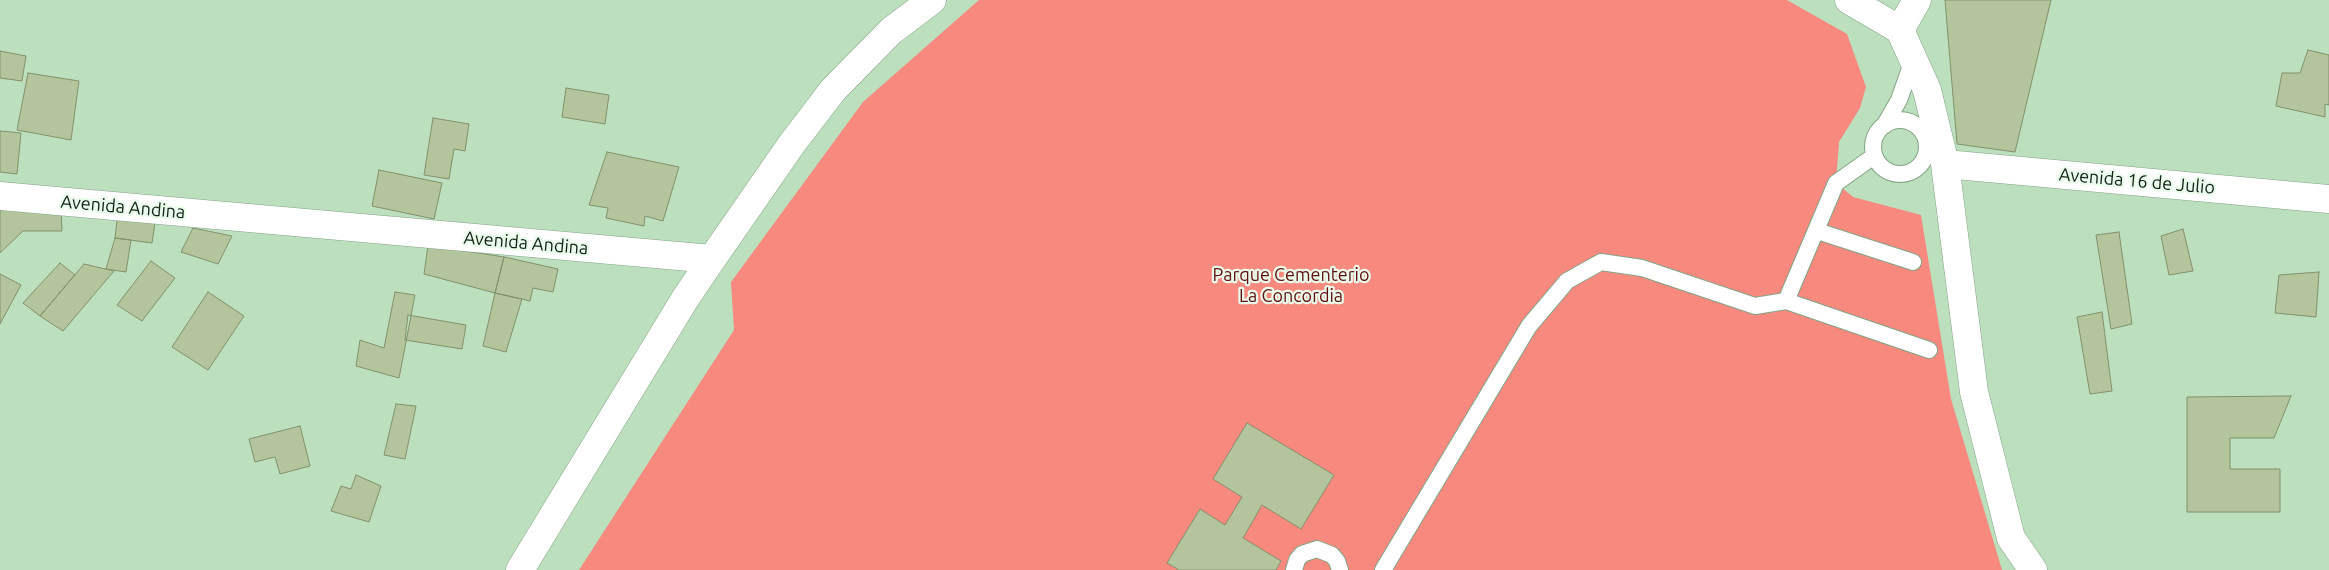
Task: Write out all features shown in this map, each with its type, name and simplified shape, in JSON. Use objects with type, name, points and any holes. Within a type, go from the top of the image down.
[{"type":"street","points":[[520,570],[680,308],[791,144],[833,90],[891,31],[932,0]]},
{"type":"street","points":[[1849,0],[1900,30],[1927,90],[1944,164],[1974,392],[2011,538],[2033,570]]},
{"type":"street","points":[[1900,30],[1917,0]]},
{"type":"street","name":"Avenida 16 de Julio","points":[[1944,164],[2329,199]]},
{"type":"street","name":"Avenida Andina","points":[[0,196],[712,260]]},
{"type":"lane","points":[[1884,126],[1900,121],[1908,122],[1922,132],[1944,164],[1903,174],[1886,171],[1874,156],[1874,140],[1899,100],[1913,60]]},
{"type":"lane","points":[[1912,171],[1924,158],[1926,140],[1922,132]]},
{"type":"lane","points":[[1786,301],[1836,183],[1874,156]]},
{"type":"lane","points":[[1817,231],[1913,262]]},
{"type":"lane","points":[[1383,570],[1529,326],[1567,281],[1601,262],[1642,268],[1755,306],[1786,301],[1929,350]]},
{"type":"lane","points":[[1294,570],[1297,560],[1302,554],[1317,549],[1332,555],[1337,561],[1340,570]]},
{"type":"green space","name":"Parque Cementerio La Concordia","points":[[979,0],[1787,0],[1847,34],[1866,87],[1860,108],[1839,142],[1836,183],[1853,197],[1921,215],[1951,399],[2002,570],[579,570],[734,330],[731,282],[863,102]]},
{"type":"building","points":[[1945,0],[2051,0],[2015,152],[1957,144]]},
{"type":"building","points":[[2308,50],[2329,55],[2329,105],[2325,104],[2325,117],[2276,106],[2282,73],[2300,73]]},
{"type":"building","points":[[0,51],[26,56],[22,81],[0,78]]},
{"type":"building","points":[[28,73],[79,81],[71,140],[17,130]]},
{"type":"building","points":[[566,88],[609,95],[605,124],[562,117]]},
{"type":"building","points":[[433,118],[469,124],[465,151],[454,149],[449,179],[424,175]]},
{"type":"building","points":[[0,131],[21,133],[17,174],[0,172]]},
{"type":"building","points":[[607,152],[679,167],[663,221],[645,216],[644,226],[606,218],[608,208],[589,205]]},
{"type":"building","points":[[379,170],[442,183],[434,219],[372,206]]},
{"type":"building","points":[[0,202],[61,204],[62,231],[23,231],[0,253]]},
{"type":"building","points":[[118,212],[156,216],[152,243],[115,238]]},
{"type":"building","points":[[193,228],[232,236],[218,264],[181,252]]},
{"type":"building","points":[[2183,229],[2193,271],[2169,275],[2161,236]]},
{"type":"building","points":[[2119,232],[2132,324],[2111,329],[2096,235]]},
{"type":"building","points":[[115,238],[131,240],[126,272],[106,269]]},
{"type":"building","points":[[428,245],[504,257],[495,293],[424,274]]},
{"type":"building","points":[[504,257],[558,269],[553,292],[533,288],[530,301],[495,293]]},
{"type":"building","points":[[151,261],[175,278],[142,321],[117,305]]},
{"type":"building","points":[[60,263],[75,275],[40,316],[23,303]]},
{"type":"building","points":[[84,264],[114,271],[63,331],[40,316]]},
{"type":"building","points":[[2319,272],[2316,317],[2275,313],[2279,275]]},
{"type":"building","points":[[0,274],[21,285],[0,324]]},
{"type":"building","points":[[208,292],[244,316],[208,370],[172,347]]},
{"type":"building","points":[[395,292],[415,295],[399,378],[356,366],[360,340],[384,348]]},
{"type":"building","points":[[495,293],[522,299],[506,352],[483,346]]},
{"type":"building","points":[[2102,312],[2112,391],[2090,394],[2077,317]]},
{"type":"building","points":[[408,315],[466,325],[462,349],[405,340]]},
{"type":"building","points":[[2291,396],[2274,438],[2230,438],[2230,469],[2280,469],[2280,512],[2187,512],[2187,397]]},
{"type":"building","points":[[396,404],[416,406],[405,459],[384,455]]},
{"type":"building","points":[[1247,423],[1334,475],[1301,529],[1262,505],[1243,538],[1281,561],[1276,570],[1179,570],[1167,563],[1200,509],[1225,525],[1242,497],[1213,479]]},
{"type":"building","points":[[300,426],[310,466],[280,474],[275,457],[255,462],[249,439]]},
{"type":"building","points":[[356,475],[381,486],[369,522],[331,511],[341,486],[351,489]]}]
